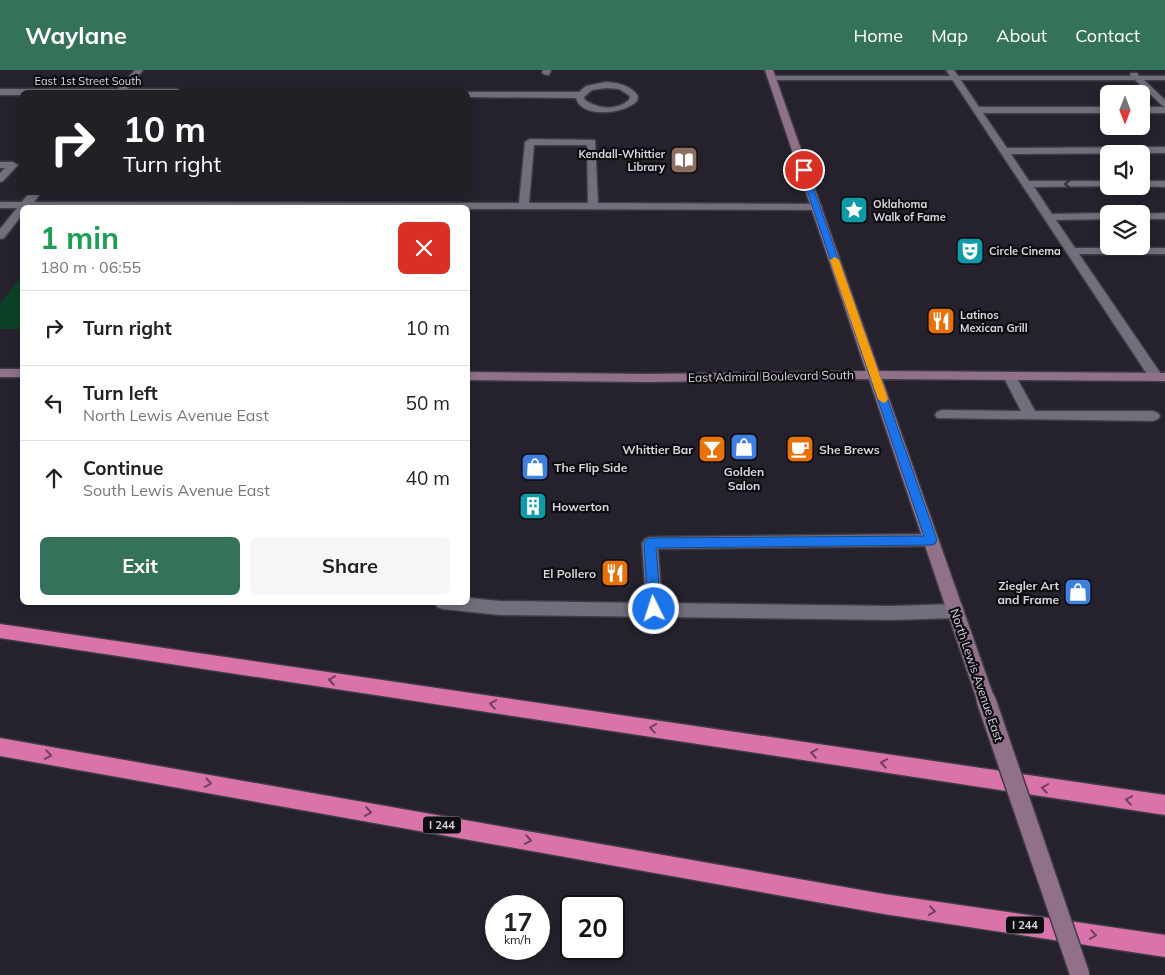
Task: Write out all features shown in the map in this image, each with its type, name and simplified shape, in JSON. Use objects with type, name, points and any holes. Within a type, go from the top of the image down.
[{"type":"highway","points":[[0,631],[1165,805]]},
{"type":"highway","name":"I 244","points":[[0,747],[884,904],[1165,946]]},
{"type":"main road","name":"North Lewis Avenue East","points":[[770,74],[1080,975]]},
{"type":"main road","points":[[0,373],[20,373]]},
{"type":"main road","name":"East Admiral Boulevard South","points":[[470,376],[676,378],[874,375],[1161,377]]},
{"type":"street","points":[[122,90],[139,70]]},
{"type":"street","points":[[1130,70],[1165,105]]},
{"type":"street","points":[[770,74],[953,74],[1165,78]]},
{"type":"street","points":[[953,74],[1072,251],[1161,377]]},
{"type":"street","points":[[470,94],[580,95],[589,88],[607,85],[625,88],[631,92],[634,98],[624,107],[602,109],[583,103],[580,95]]},
{"type":"street","name":"East 1st Street South","points":[[0,92],[20,92]]},
{"type":"street","points":[[977,110],[1100,110]]},
{"type":"street","points":[[1150,110],[1165,110]]},
{"type":"street","points":[[524,206],[530,142],[592,142],[593,207]]},
{"type":"street","points":[[1005,151],[1165,150]]},
{"type":"street","points":[[0,165],[13,165],[0,179]]},
{"type":"street","points":[[1027,184],[1100,184]]},
{"type":"street","points":[[1150,184],[1165,184]]},
{"type":"street","points":[[26,205],[34,195]]},
{"type":"street","points":[[0,205],[20,207]]},
{"type":"street","points":[[470,206],[816,207]]},
{"type":"street","points":[[0,236],[20,212]]},
{"type":"street","points":[[1049,217],[1100,216]]},
{"type":"street","points":[[1150,216],[1165,216]]},
{"type":"street","points":[[1072,251],[1165,251]]},
{"type":"street","points":[[1009,376],[1030,416]]},
{"type":"street","points":[[942,415],[1153,416]]},
{"type":"street","points":[[654,609],[650,543],[931,540]]},
{"type":"street","points":[[470,605],[500,608],[892,613],[956,611]]},
{"type":"green space","points":[[20,278],[20,329],[0,329],[0,304]]},
{"type":"slow traffic","points":[[835,260],[883,399]]},
{"type":"place","name":"Kendall-Whittier Library","points":[[684,160]]},
{"type":"place","name":"Oklahoma Walk of Fame","points":[[854,210]]},
{"type":"place","name":"Circle Cinema","points":[[970,251]]},
{"type":"place","name":"Latinos Mexican Grill","points":[[941,321]]},
{"type":"place","name":"Golden Salon","points":[[744,447]]},
{"type":"place","name":"Whittier Bar","points":[[712,449]]},
{"type":"place","name":"She Brews","points":[[800,449]]},
{"type":"place","name":"The Flip Side","points":[[535,467]]},
{"type":"place","name":"Howerton","points":[[533,506]]},
{"type":"place","name":"El Pollero","points":[[615,573]]},
{"type":"place","name":"Ziegler Art and Frame","points":[[1078,592]]},
{"type":"route","points":[[654,609],[650,543],[931,540],[804,170]]}]
